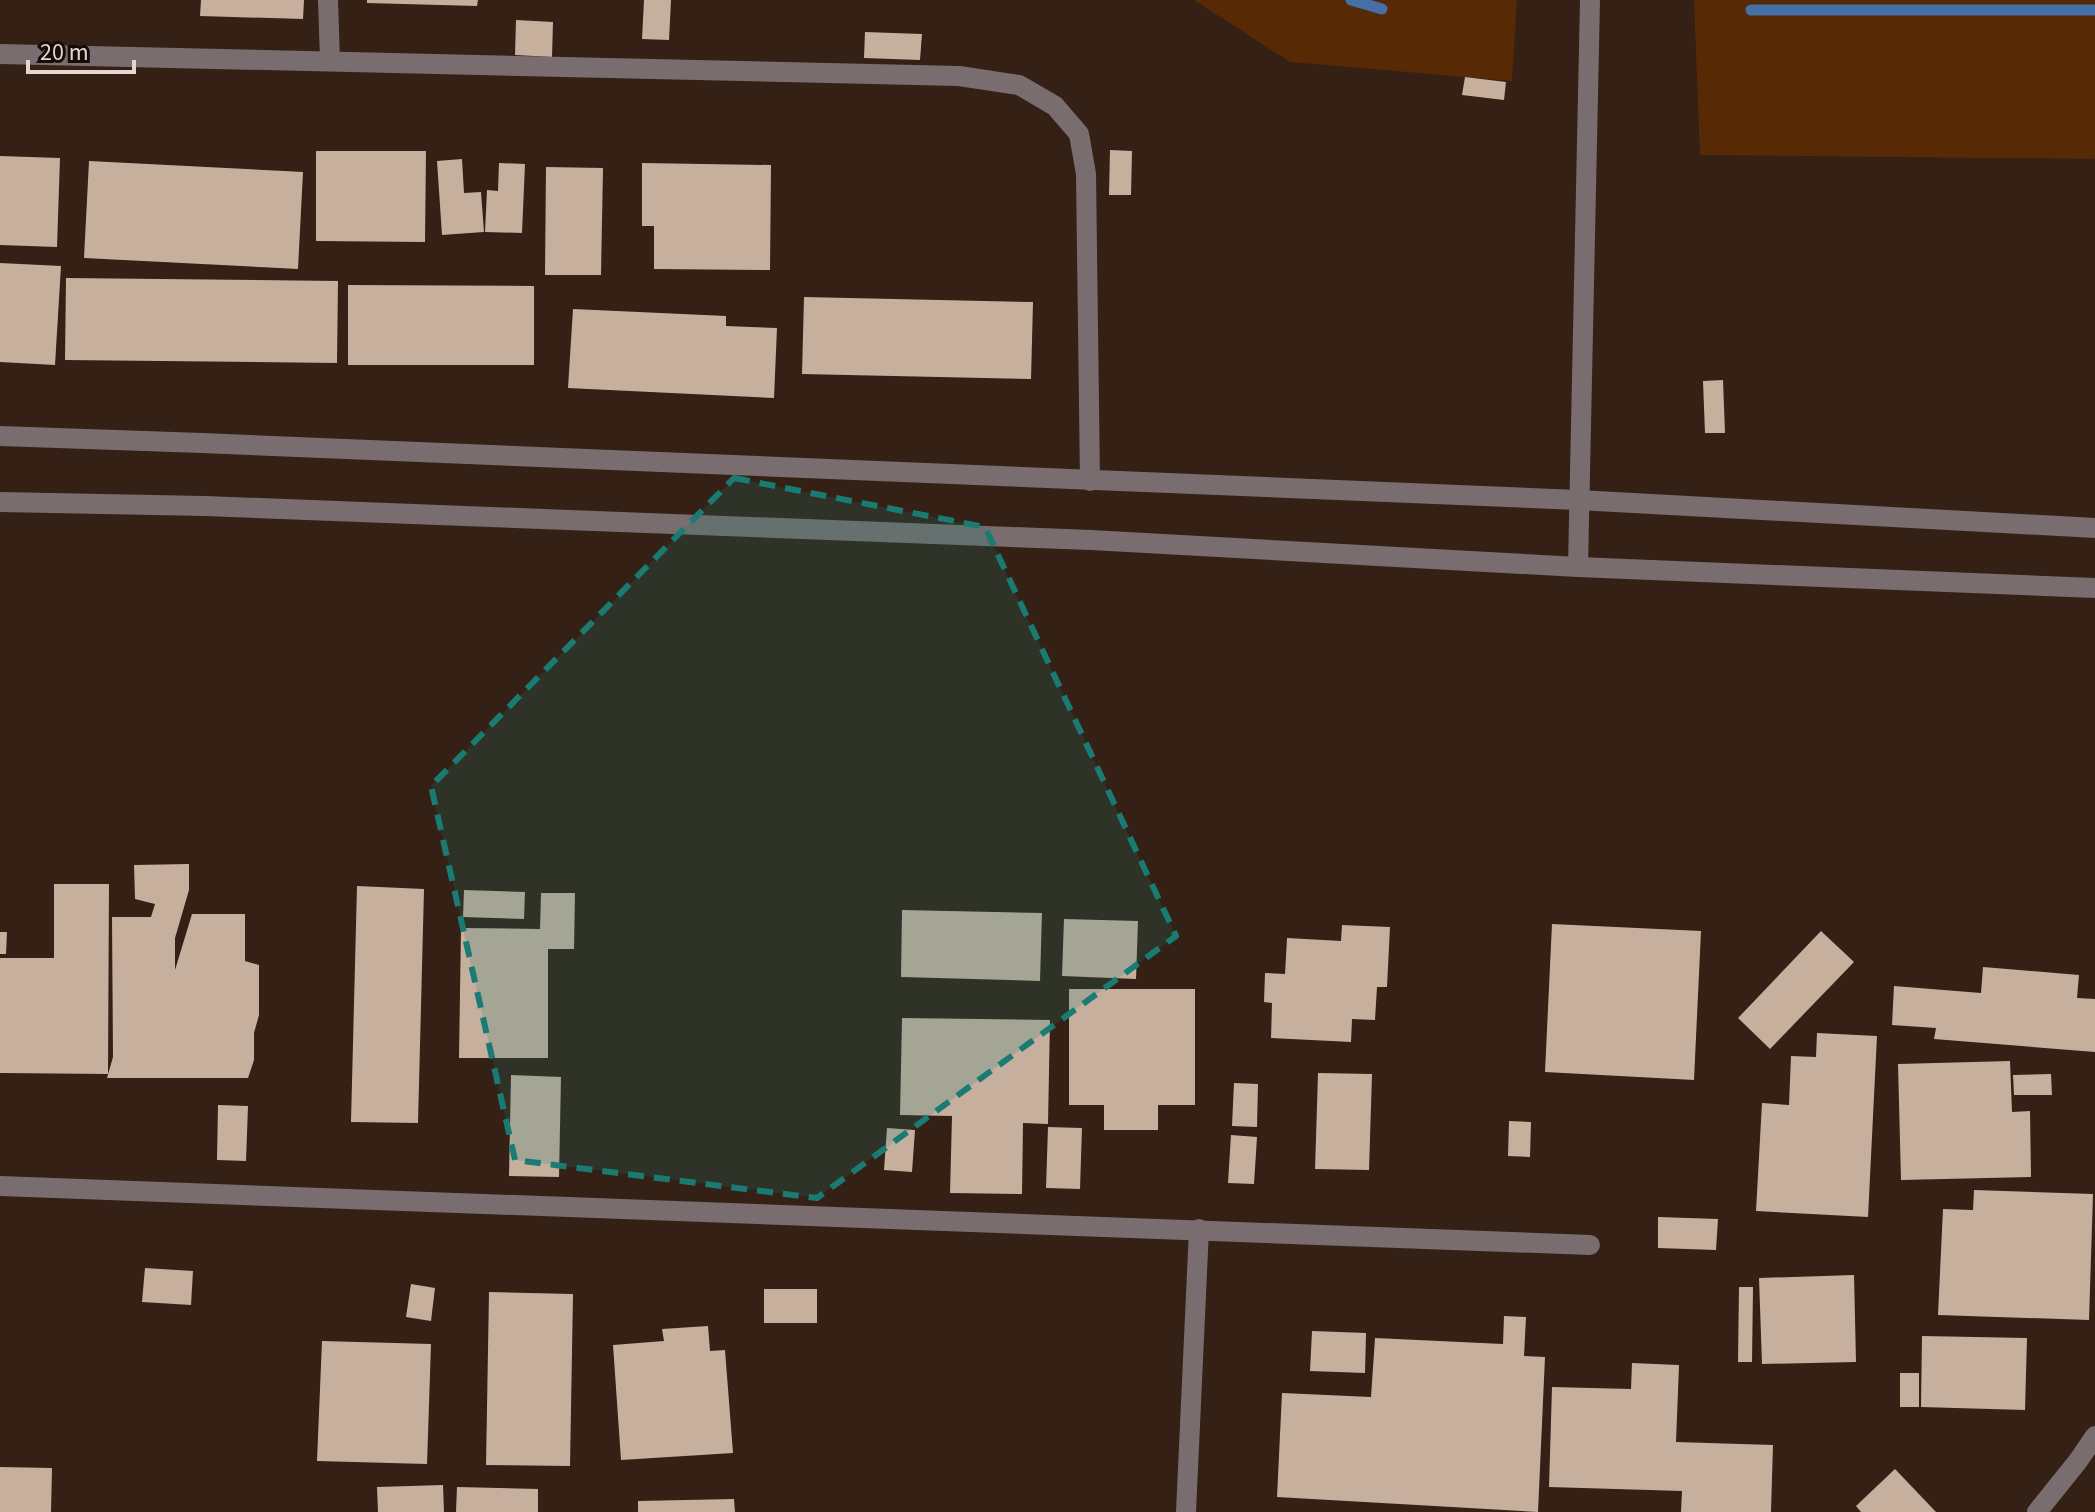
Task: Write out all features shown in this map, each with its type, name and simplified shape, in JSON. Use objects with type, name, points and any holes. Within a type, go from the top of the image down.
[{"type":"street","points":[[328,0],[330,61]]},
{"type":"street","points":[[1578,567],[1590,0]]},
{"type":"street","points":[[0,54],[959,76],[1019,85],[1055,106],[1079,134],[1084,161],[1090,481]]},
{"type":"street","points":[[0,436],[1578,500],[2095,528]]},
{"type":"street","points":[[0,502],[205,506],[1091,540],[1578,567],[2095,588]]},
{"type":"street","points":[[0,1186],[1590,1245]]},
{"type":"street","points":[[1186,1512],[1199,1229]]},
{"type":"street","points":[[2037,1512],[2095,1436]]},
{"type":"highlighted area","points":[[734,478],[985,527],[1176,936],[817,1198],[515,1160],[431,786]]},
{"type":"shaded area","points":[[1194,0],[1517,0],[1512,81],[1290,62]]},
{"type":"shaded area","points":[[1694,0],[2095,0],[2095,159],[1700,155]]},
{"type":"building","points":[[201,0],[304,0],[303,19],[200,16]]},
{"type":"building","points":[[367,0],[478,0],[477,6],[367,3]]},
{"type":"building","points":[[644,0],[671,0],[669,40],[642,39]]},
{"type":"building","points":[[516,20],[553,22],[552,57],[515,55]]},
{"type":"building","points":[[865,32],[922,34],[920,60],[864,58]]},
{"type":"building","points":[[1465,77],[1506,82],[1504,100],[1462,95]]},
{"type":"building","points":[[1110,150],[1132,151],[1131,195],[1109,195]]},
{"type":"building","points":[[316,151],[426,151],[425,242],[316,241]]},
{"type":"building","points":[[0,156],[60,158],[57,247],[0,245]]},
{"type":"building","points":[[462,159],[464,193],[481,192],[484,232],[442,235],[437,161]]},
{"type":"building","points":[[89,161],[303,172],[298,269],[84,258]]},
{"type":"building","points":[[499,163],[525,164],[522,233],[485,232],[487,190],[498,191]]},
{"type":"building","points":[[642,163],[771,165],[770,270],[654,269],[654,226],[642,226]]},
{"type":"building","points":[[546,167],[603,168],[601,275],[545,275]]},
{"type":"building","points":[[0,263],[61,266],[55,365],[0,362]]},
{"type":"building","points":[[66,278],[338,281],[337,363],[65,360]]},
{"type":"building","points":[[348,285],[534,286],[534,365],[348,365]]},
{"type":"building","points":[[804,297],[1033,302],[1031,379],[802,374]]},
{"type":"building","points":[[573,309],[726,316],[726,326],[777,328],[774,398],[568,388]]},
{"type":"building","points":[[1723,380],[1725,433],[1705,433],[1703,381]]},
{"type":"building","points":[[189,864],[189,890],[175,938],[175,970],[192,914],[245,914],[245,961],[259,965],[259,1015],[254,1033],[254,1060],[248,1078],[107,1078],[113,1057],[112,917],[151,917],[155,904],[135,899],[134,865]]},
{"type":"building","points":[[54,884],[109,884],[108,1074],[0,1073],[0,958],[54,958]]},
{"type":"building","points":[[357,886],[424,889],[418,1123],[351,1122]]},
{"type":"building","points":[[464,890],[525,892],[524,919],[463,917]]},
{"type":"building","points":[[541,893],[575,893],[574,949],[548,949],[548,1058],[459,1058],[461,928],[540,929]]},
{"type":"building","points":[[902,910],[1042,913],[1040,981],[901,977]]},
{"type":"building","points":[[1064,919],[1138,921],[1136,979],[1062,976]]},
{"type":"building","points":[[1552,924],[1701,931],[1694,1080],[1545,1072]]},
{"type":"building","points":[[1342,925],[1390,927],[1387,987],[1377,987],[1375,1020],[1352,1019],[1351,1042],[1271,1038],[1272,1003],[1264,1002],[1265,973],[1285,974],[1287,938],[1341,941]]},
{"type":"building","points":[[1821,931],[1854,962],[1770,1049],[1738,1018]]},
{"type":"building","points":[[0,932],[7,932],[6,954],[0,954]]},
{"type":"building","points":[[1983,967],[2079,975],[2077,998],[2095,999],[2095,1052],[1934,1039],[1936,1028],[1892,1025],[1894,986],[1981,993]]},
{"type":"building","points":[[1069,989],[1195,989],[1195,1105],[1158,1105],[1158,1130],[1104,1130],[1104,1105],[1069,1105]]},
{"type":"building","points":[[902,1018],[1050,1020],[1048,1124],[1023,1123],[1022,1194],[950,1193],[952,1116],[900,1115]]},
{"type":"building","points":[[1817,1033],[1877,1036],[1868,1217],[1756,1211],[1762,1103],[1789,1105],[1791,1056],[1816,1057]]},
{"type":"building","points":[[2010,1061],[2012,1112],[2030,1111],[2031,1177],[1901,1180],[1898,1064]]},
{"type":"building","points":[[1318,1073],[1372,1074],[1369,1170],[1315,1169]]},
{"type":"building","points":[[2051,1074],[2052,1095],[2014,1095],[2013,1075]]},
{"type":"building","points":[[511,1075],[561,1077],[559,1177],[509,1176]]},
{"type":"building","points":[[1234,1083],[1258,1084],[1257,1127],[1232,1126]]},
{"type":"building","points":[[218,1105],[248,1106],[246,1161],[217,1160]]},
{"type":"building","points":[[1509,1121],[1531,1122],[1530,1157],[1508,1156]]},
{"type":"building","points":[[1048,1127],[1082,1128],[1080,1189],[1046,1188]]},
{"type":"building","points":[[887,1128],[915,1130],[912,1172],[884,1170]]},
{"type":"building","points":[[1231,1135],[1257,1137],[1254,1184],[1228,1183]]},
{"type":"building","points":[[1974,1190],[2093,1194],[2089,1320],[1938,1315],[1943,1209],[1973,1210]]},
{"type":"building","points":[[1658,1217],[1718,1219],[1716,1250],[1658,1248]]},
{"type":"building","points":[[145,1268],[193,1271],[191,1305],[142,1302]]},
{"type":"building","points":[[1854,1275],[1856,1362],[1762,1364],[1759,1278]]},
{"type":"building","points":[[411,1284],[435,1288],[431,1321],[406,1317]]},
{"type":"building","points":[[1739,1287],[1753,1287],[1752,1362],[1738,1362]]},
{"type":"building","points":[[764,1289],[817,1289],[817,1323],[764,1323]]},
{"type":"building","points":[[489,1292],[573,1294],[570,1466],[486,1465]]},
{"type":"building","points":[[1504,1316],[1526,1317],[1524,1356],[1545,1357],[1538,1512],[1277,1497],[1282,1393],[1371,1397],[1375,1338],[1503,1344]]},
{"type":"building","points":[[708,1326],[710,1351],[725,1350],[733,1453],[621,1460],[613,1345],[664,1341],[662,1329]]},
{"type":"building","points":[[1312,1331],[1366,1333],[1365,1373],[1310,1371]]},
{"type":"building","points":[[1922,1336],[2027,1338],[2025,1410],[1921,1407]]},
{"type":"building","points":[[322,1341],[431,1344],[427,1464],[317,1461]]},
{"type":"building","points":[[1632,1363],[1679,1365],[1676,1442],[1773,1445],[1771,1512],[1681,1512],[1682,1491],[1549,1487],[1552,1387],[1631,1389]]},
{"type":"building","points":[[1900,1373],[1919,1373],[1919,1407],[1900,1407]]},
{"type":"building","points":[[0,1467],[52,1468],[51,1512],[0,1512]]},
{"type":"building","points":[[1895,1469],[1936,1512],[1861,1512],[1856,1506]]},
{"type":"building","points":[[443,1485],[444,1512],[378,1512],[377,1487]]},
{"type":"building","points":[[457,1487],[538,1489],[538,1512],[456,1512]]},
{"type":"building","points":[[734,1499],[735,1512],[638,1512],[638,1501]]},
{"type":"waterway","points":[[1351,0],[1382,9]]},
{"type":"waterway","points":[[1751,10],[2095,10]]}]
